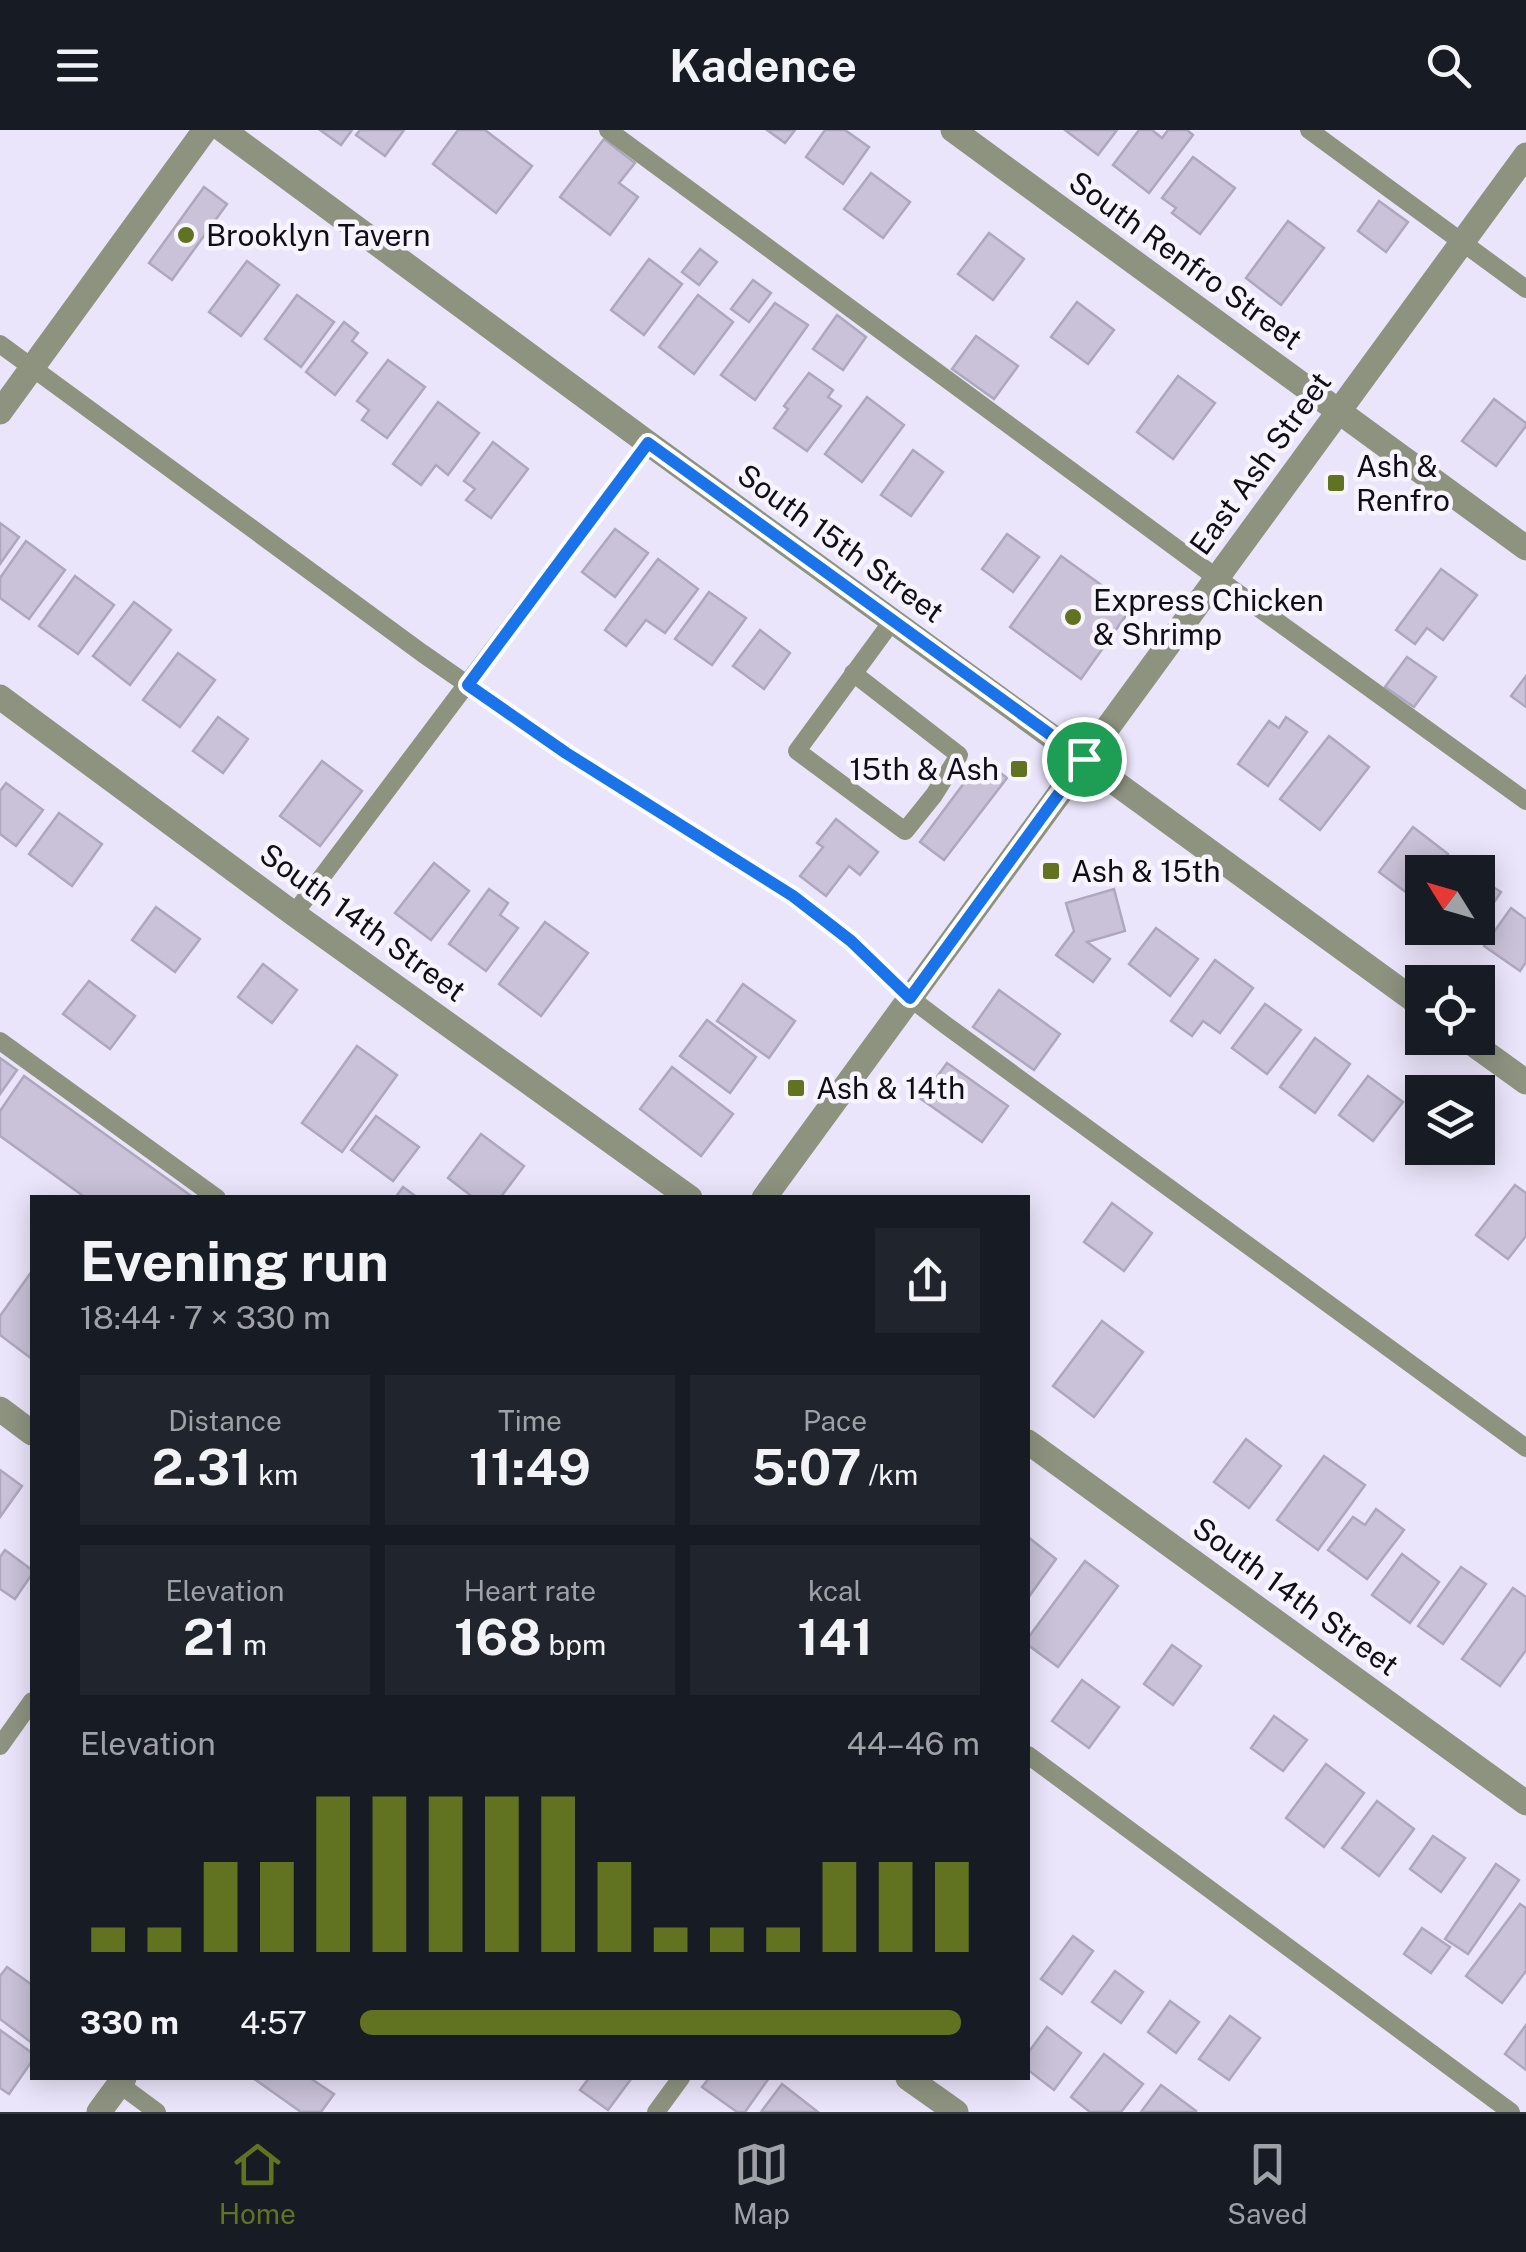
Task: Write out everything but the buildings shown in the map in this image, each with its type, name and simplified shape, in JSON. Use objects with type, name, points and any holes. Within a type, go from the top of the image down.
[{"type":"street","points":[[0,412],[205,130]]},
{"type":"street","name":"South 15th Street","points":[[223,130],[1405,994]]},
{"type":"street","name":"South Renfro Street","points":[[953,130],[1526,548]]},
{"type":"street","name":"East Ash Street","points":[[766,1195],[1526,155]]},
{"type":"street","name":"South 14th Street","points":[[0,697],[686,1195]]},
{"type":"street","points":[[1489,1055],[1526,1082]]},
{"type":"street","points":[[0,1409],[30,1432]]},
{"type":"street","name":"South 14th Street","points":[[1030,1443],[1526,1802]]},
{"type":"street","points":[[911,2080],[956,2112]]},
{"type":"street","points":[[98,2112],[122,2081]]},
{"type":"lane","points":[[608,130],[1526,801]]},
{"type":"lane","points":[[1309,130],[1526,289]]},
{"type":"lane","points":[[0,344],[468,685],[566,753],[793,896],[851,941],[910,998],[1526,1448]]},
{"type":"lane","points":[[294,914],[648,443]]},
{"type":"lane","points":[[852,673],[959,755],[905,831],[796,750],[852,673],[893,620]]},
{"type":"lane","points":[[0,1041],[213,1195]]},
{"type":"lane","points":[[0,1746],[30,1704]]},
{"type":"lane","points":[[1030,1756],[1511,2112]]},
{"type":"lane","points":[[656,2112],[680,2080]]},
{"type":"lane","points":[[122,2081],[156,2112]]},
{"type":"place","name":"Brooklyn Tavern","points":[[186,235]]},
{"type":"place","name":"Ash & Renfro","points":[[1336,483]]},
{"type":"place","name":"Express Chicken & Shrimp","points":[[1073,617]]},
{"type":"place","name":"15th & Ash","points":[[1019,769]]},
{"type":"place","name":"Ash & 15th","points":[[1051,871]]},
{"type":"place","name":"Ash & 14th","points":[[796,1088]]},
{"type":"route","points":[[648,443],[1084,759],[910,998],[851,941],[793,896],[566,753],[468,685],[648,443]]}]
